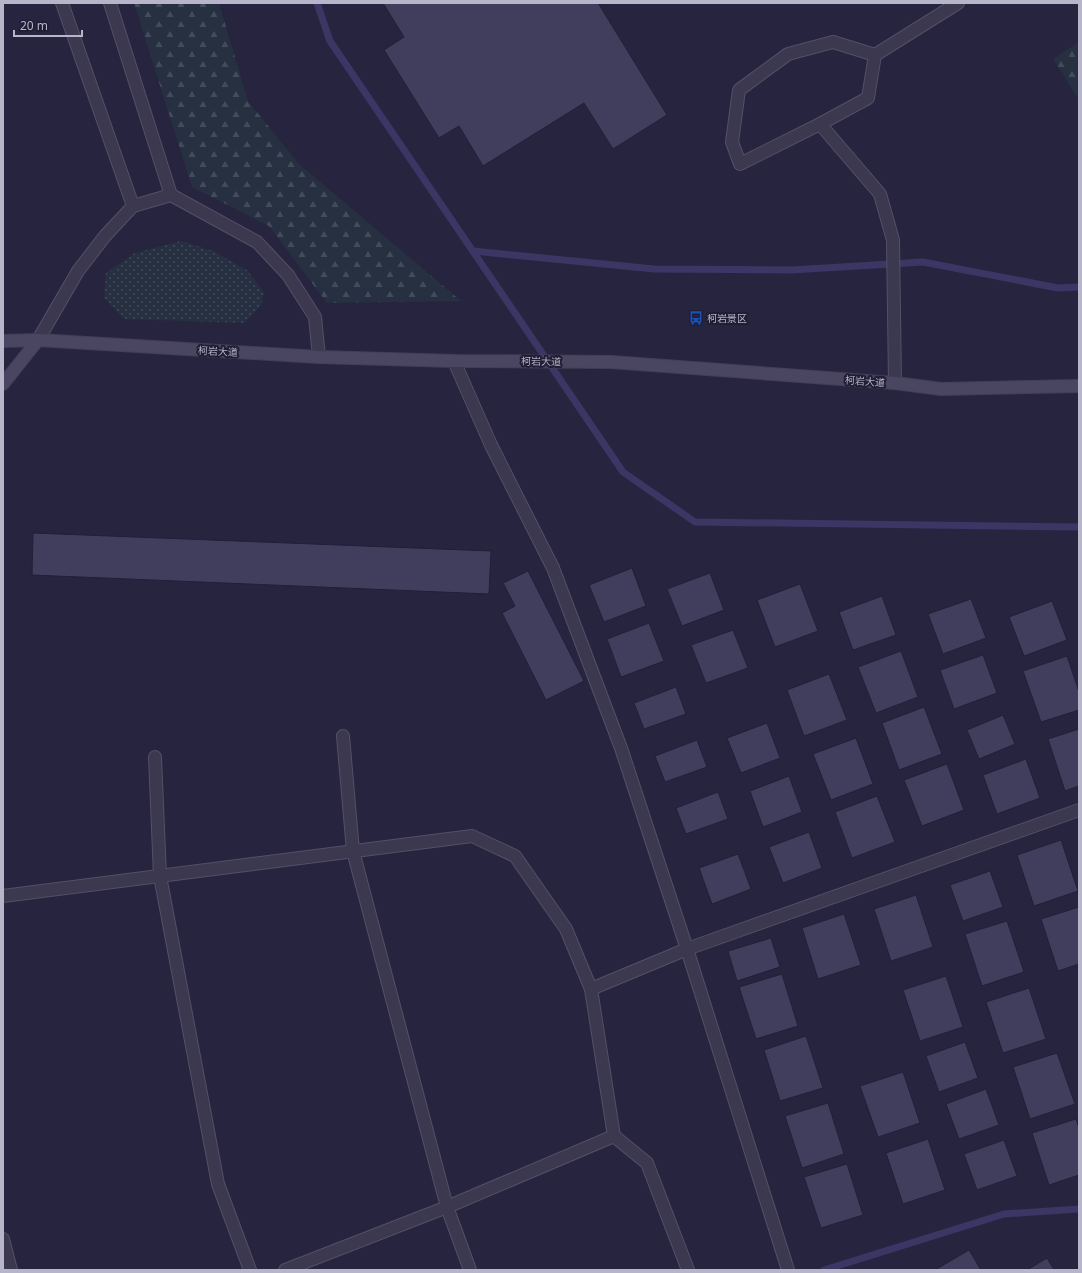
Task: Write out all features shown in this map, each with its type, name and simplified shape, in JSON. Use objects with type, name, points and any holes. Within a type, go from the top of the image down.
[{"type":"street","points":[[62,3],[133,206]]},
{"type":"street","points":[[110,3],[171,194],[257,242],[283,269],[315,317],[319,357]]},
{"type":"street","points":[[875,55],[833,42],[788,54],[739,90],[732,142],[740,164],[868,98],[875,55],[958,3]]},
{"type":"street","points":[[820,124],[880,194],[893,240],[895,383]]},
{"type":"street","points":[[3,384],[38,340],[78,271],[105,236],[133,206],[171,194]]},
{"type":"street","name":"柯岩大道","points":[[3,342],[38,340],[319,357],[454,361],[611,362],[895,383],[941,389],[1079,386]]},
{"type":"street","points":[[454,361],[491,445],[554,568],[622,748],[788,1270]]},
{"type":"street","points":[[343,736],[353,851],[447,1207],[470,1270]]},
{"type":"street","points":[[155,757],[160,876],[218,1184],[250,1270]]},
{"type":"street","points":[[591,989],[687,949],[1079,810]]},
{"type":"street","points":[[3,896],[472,836],[515,856],[566,929],[591,989],[614,1136],[647,1163],[688,1270]]},
{"type":"street","points":[[285,1270],[447,1207],[614,1136]]},
{"type":"street","points":[[3,1239],[11,1270]]},
{"type":"green space","points":[[134,3],[219,3],[248,101],[299,164],[461,301],[327,303],[269,226],[192,187]]},
{"type":"green space","points":[[1079,42],[1079,100],[1053,59]]},
{"type":"green space","points":[[181,241],[213,251],[248,271],[264,293],[261,305],[244,323],[124,319],[104,298],[106,273],[135,253]]},
{"type":"building","points":[[383,3],[598,3],[667,115],[613,149],[584,103],[483,166],[459,126],[439,138],[384,50],[404,37]]},
{"type":"building","points":[[33,533],[491,551],[489,594],[32,575]]},
{"type":"building","points":[[632,568],[646,606],[604,622],[589,585]]},
{"type":"building","points":[[528,571],[584,681],[546,700],[502,613],[515,606],[503,583]]},
{"type":"building","points":[[710,573],[724,610],[682,626],[667,589]]},
{"type":"building","points":[[800,584],[818,631],[775,647],[757,600]]},
{"type":"building","points":[[882,596],[896,635],[853,650],[839,612]]},
{"type":"building","points":[[971,599],[986,638],[943,654],[928,614]]},
{"type":"building","points":[[1052,601],[1067,640],[1024,656],[1009,617]]},
{"type":"building","points":[[649,623],[664,661],[621,677],[607,639]]},
{"type":"building","points":[[733,630],[748,668],[706,683],[691,645]]},
{"type":"building","points":[[901,651],[918,697],[876,713],[858,667]]},
{"type":"building","points":[[983,655],[997,693],[954,709],[940,670]]},
{"type":"building","points":[[1067,656],[1079,692],[1079,710],[1041,722],[1023,671]]},
{"type":"building","points":[[829,674],[847,720],[804,736],[787,690]]},
{"type":"building","points":[[676,687],[686,714],[644,729],[634,703]]},
{"type":"building","points":[[924,707],[942,754],[899,770],[882,723]]},
{"type":"building","points":[[1003,715],[1015,744],[979,759],[967,730]]},
{"type":"building","points":[[767,723],[780,758],[741,773],[727,738]]},
{"type":"building","points":[[1079,729],[1079,786],[1065,791],[1048,739]]},
{"type":"building","points":[[856,738],[873,784],[831,800],[813,754]]},
{"type":"building","points":[[697,740],[707,767],[665,782],[655,756]]},
{"type":"building","points":[[1026,759],[1040,798],[997,814],[983,775]]},
{"type":"building","points":[[947,764],[964,810],[922,826],[904,780]]},
{"type":"building","points":[[789,776],[802,812],[763,827],[750,791]]},
{"type":"building","points":[[718,792],[728,819],[686,834],[676,808]]},
{"type":"building","points":[[877,796],[895,842],[852,858],[835,812]]},
{"type":"building","points":[[809,832],[822,868],[783,883],[769,847]]},
{"type":"building","points":[[1061,840],[1078,891],[1034,906],[1017,855]]},
{"type":"building","points":[[738,854],[751,889],[712,904],[699,868]]},
{"type":"building","points":[[990,871],[1003,907],[963,921],[950,885]]},
{"type":"building","points":[[916,895],[933,947],[891,961],[874,909]]},
{"type":"building","points":[[1079,907],[1079,964],[1058,971],[1041,919]]},
{"type":"building","points":[[844,914],[861,965],[818,979],[802,928]]},
{"type":"building","points":[[1007,921],[1024,972],[982,986],[965,934]]},
{"type":"building","points":[[771,938],[780,967],[737,981],[728,951]]},
{"type":"building","points":[[782,974],[798,1026],[756,1039],[739,987]]},
{"type":"building","points":[[946,976],[963,1027],[920,1041],[903,990]]},
{"type":"building","points":[[1029,988],[1046,1039],[1003,1053],[986,1002]]},
{"type":"building","points":[[806,1036],[823,1088],[780,1101],[764,1050]]},
{"type":"building","points":[[965,1042],[978,1078],[939,1092],[926,1056]]},
{"type":"building","points":[[1057,1053],[1075,1104],[1030,1119],[1013,1067]]},
{"type":"building","points":[[903,1072],[920,1123],[878,1137],[860,1086]]},
{"type":"building","points":[[986,1089],[999,1125],[959,1139],[946,1104]]},
{"type":"building","points":[[828,1103],[844,1154],[802,1168],[785,1116]]},
{"type":"building","points":[[1076,1119],[1079,1128],[1079,1175],[1049,1185],[1032,1133]]},
{"type":"building","points":[[928,1139],[945,1190],[903,1204],[886,1153]]},
{"type":"building","points":[[1004,1140],[1017,1176],[977,1190],[964,1154]]},
{"type":"building","points":[[847,1164],[863,1215],[821,1228],[804,1177]]},
{"type":"building","points":[[969,1250],[981,1270],[935,1270]]},
{"type":"building","points":[[1047,1258],[1054,1270],[1027,1270]]},
{"type":"waterway","points":[[317,3],[330,41],[623,472],[695,522],[1079,527]]},
{"type":"waterway","points":[[473,251],[654,269],[792,270],[923,262],[1058,288],[1079,287]]},
{"type":"waterway","points":[[824,1270],[1004,1214],[1079,1209]]},
{"type":"place","name":"柯岩景区","points":[[696,318]]}]
